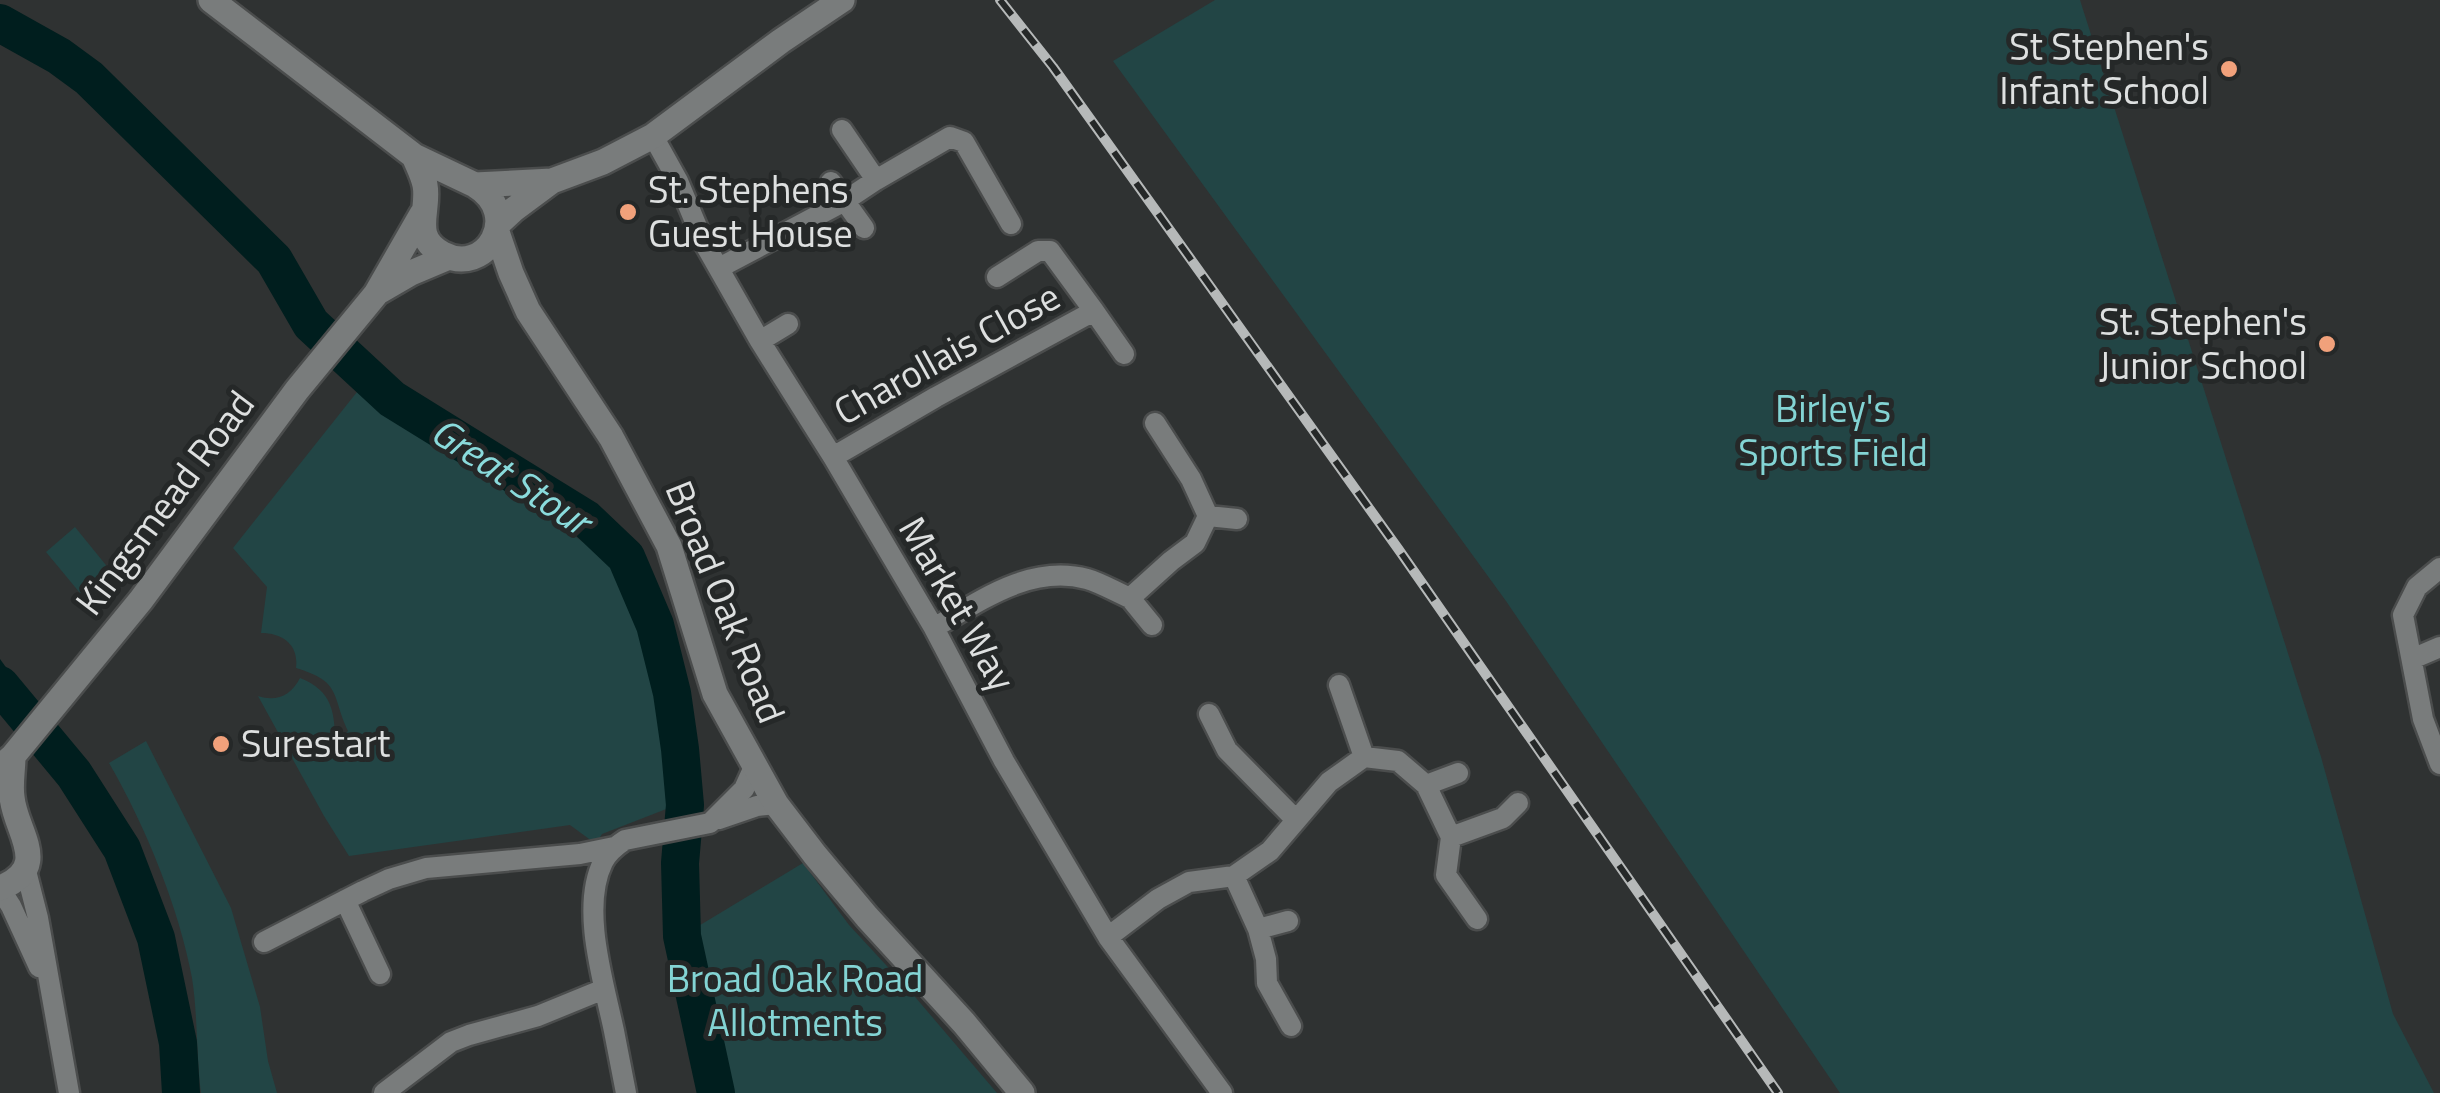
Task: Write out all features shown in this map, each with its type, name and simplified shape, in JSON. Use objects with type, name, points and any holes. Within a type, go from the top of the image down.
[{"type":"street","points":[[424,210],[432,195],[454,183],[517,185],[552,181],[603,162],[653,136],[842,0]]},
{"type":"street","points":[[225,4],[414,156],[471,184],[493,200],[498,228]]},
{"type":"street","points":[[842,130],[876,180]]},
{"type":"street","name":"Market Way","points":[[653,136],[703,241],[934,628],[1004,761],[1108,937],[1222,1093]]},
{"type":"street","points":[[719,268],[843,202],[950,138],[964,142],[1012,224]]},
{"type":"street","points":[[414,156],[426,188],[425,236],[431,245],[454,258],[479,254],[493,241],[513,210],[552,181]]},
{"type":"street","points":[[831,182],[864,228]]},
{"type":"street","name":"Kingsmead Road","points":[[25,868],[28,845],[9,819],[10,759],[141,600],[323,358],[376,294],[424,210]]},
{"type":"street","name":"Broad Oak Road","points":[[498,228],[504,256],[528,312],[611,438],[669,546],[715,694],[776,804],[815,856],[1022,1093]]},
{"type":"street","name":"Charollais Close","points":[[997,277],[1038,251],[1050,251],[1124,354]]},
{"type":"street","name":"Kingsmead Road","points":[[376,294],[411,273],[454,258]]},
{"type":"street","name":"Broad Oak Road","points":[[454,258],[478,267],[496,280],[528,312]]},
{"type":"street","name":"Charollais Close","points":[[833,458],[936,396],[1094,311]]},
{"type":"street","points":[[760,341],[788,324]]},
{"type":"street","points":[[1155,423],[1191,479],[1208,516]]},
{"type":"street","points":[[1208,516],[1237,519]]},
{"type":"street","points":[[1130,598],[1195,543],[1208,516]]},
{"type":"street","points":[[2440,568],[2417,587],[2403,616],[2423,719],[2440,764]]},
{"type":"street","points":[[934,628],[1009,585],[1051,575],[1086,579],[1130,598],[1152,626]]},
{"type":"street","points":[[2412,659],[2440,647]]},
{"type":"street","points":[[1338,684],[1364,758]]},
{"type":"street","points":[[1209,714],[1227,750],[1296,820]]},
{"type":"street","points":[[1108,937],[1158,899],[1189,882],[1234,876],[1270,852],[1328,782],[1364,758],[1398,761],[1426,785],[1451,837],[1446,875],[1477,919]]},
{"type":"street","points":[[711,822],[744,790],[754,767]]},
{"type":"street","points":[[1426,785],[1458,773]]},
{"type":"street","points":[[1451,837],[1502,818],[1518,803]]},
{"type":"street","points":[[626,1093],[597,946],[594,901],[603,861],[625,840],[697,827],[757,806],[776,804]]},
{"type":"street","points":[[264,942],[389,879],[426,868],[531,860],[614,847]]},
{"type":"street","points":[[25,868],[19,877],[0,888],[31,948],[54,1006]]},
{"type":"street","points":[[25,868],[38,918],[69,1093]]},
{"type":"street","points":[[1234,876],[1258,928],[1267,983],[1291,1026]]},
{"type":"street","points":[[345,900],[380,974]]},
{"type":"street","points":[[1258,928],[1288,921]]},
{"type":"street","points":[[384,1093],[451,1042],[538,1016],[604,990]]},
{"type":"green space","name":"Birley's Sports Field","points":[[1215,0],[2080,0],[2321,757],[2393,1014],[2434,1093],[1840,1093],[1506,601],[1113,61]]},
{"type":"green space","points":[[357,392],[419,429],[602,555],[630,587],[655,660],[674,806],[602,834],[596,844],[570,825],[349,856],[258,696],[282,696],[300,678],[311,683],[330,704],[335,745],[348,731],[336,698],[328,684],[296,668],[295,653],[288,642],[261,633],[267,587],[233,548]]},
{"type":"green space","points":[[75,527],[114,575],[85,599],[46,552]]},
{"type":"green space","points":[[146,741],[231,908],[260,1007],[277,1093],[201,1093],[194,992],[179,924],[148,840],[109,763]]},
{"type":"green space","name":"Broad Oak Road Allotments","points":[[803,863],[849,925],[997,1093],[722,1093],[687,933]]},
{"type":"shaded area","points":[[0,659],[44,720],[29,738],[0,706]]},
{"type":"waterway","name":"Great Stour","points":[[0,23],[89,78],[274,260],[311,324],[392,399],[586,519],[626,557],[655,625],[672,693],[685,805],[680,863],[682,936],[716,1093]]},
{"type":"waterway","name":"Great Stour","points":[[0,685],[74,774],[122,849],[156,938],[178,1043],[181,1093]]},
{"type":"railway","points":[[1000,0],[1053,67],[1399,550],[1778,1093]]},
{"type":"place","name":"St Stephen's Infant School","points":[[2229,69]]},
{"type":"place","name":"St. Stephens Guest House","points":[[628,212]]},
{"type":"place","name":"St. Stephen's Junior School","points":[[2327,344]]},
{"type":"place","name":"Surestart","points":[[221,744]]}]
